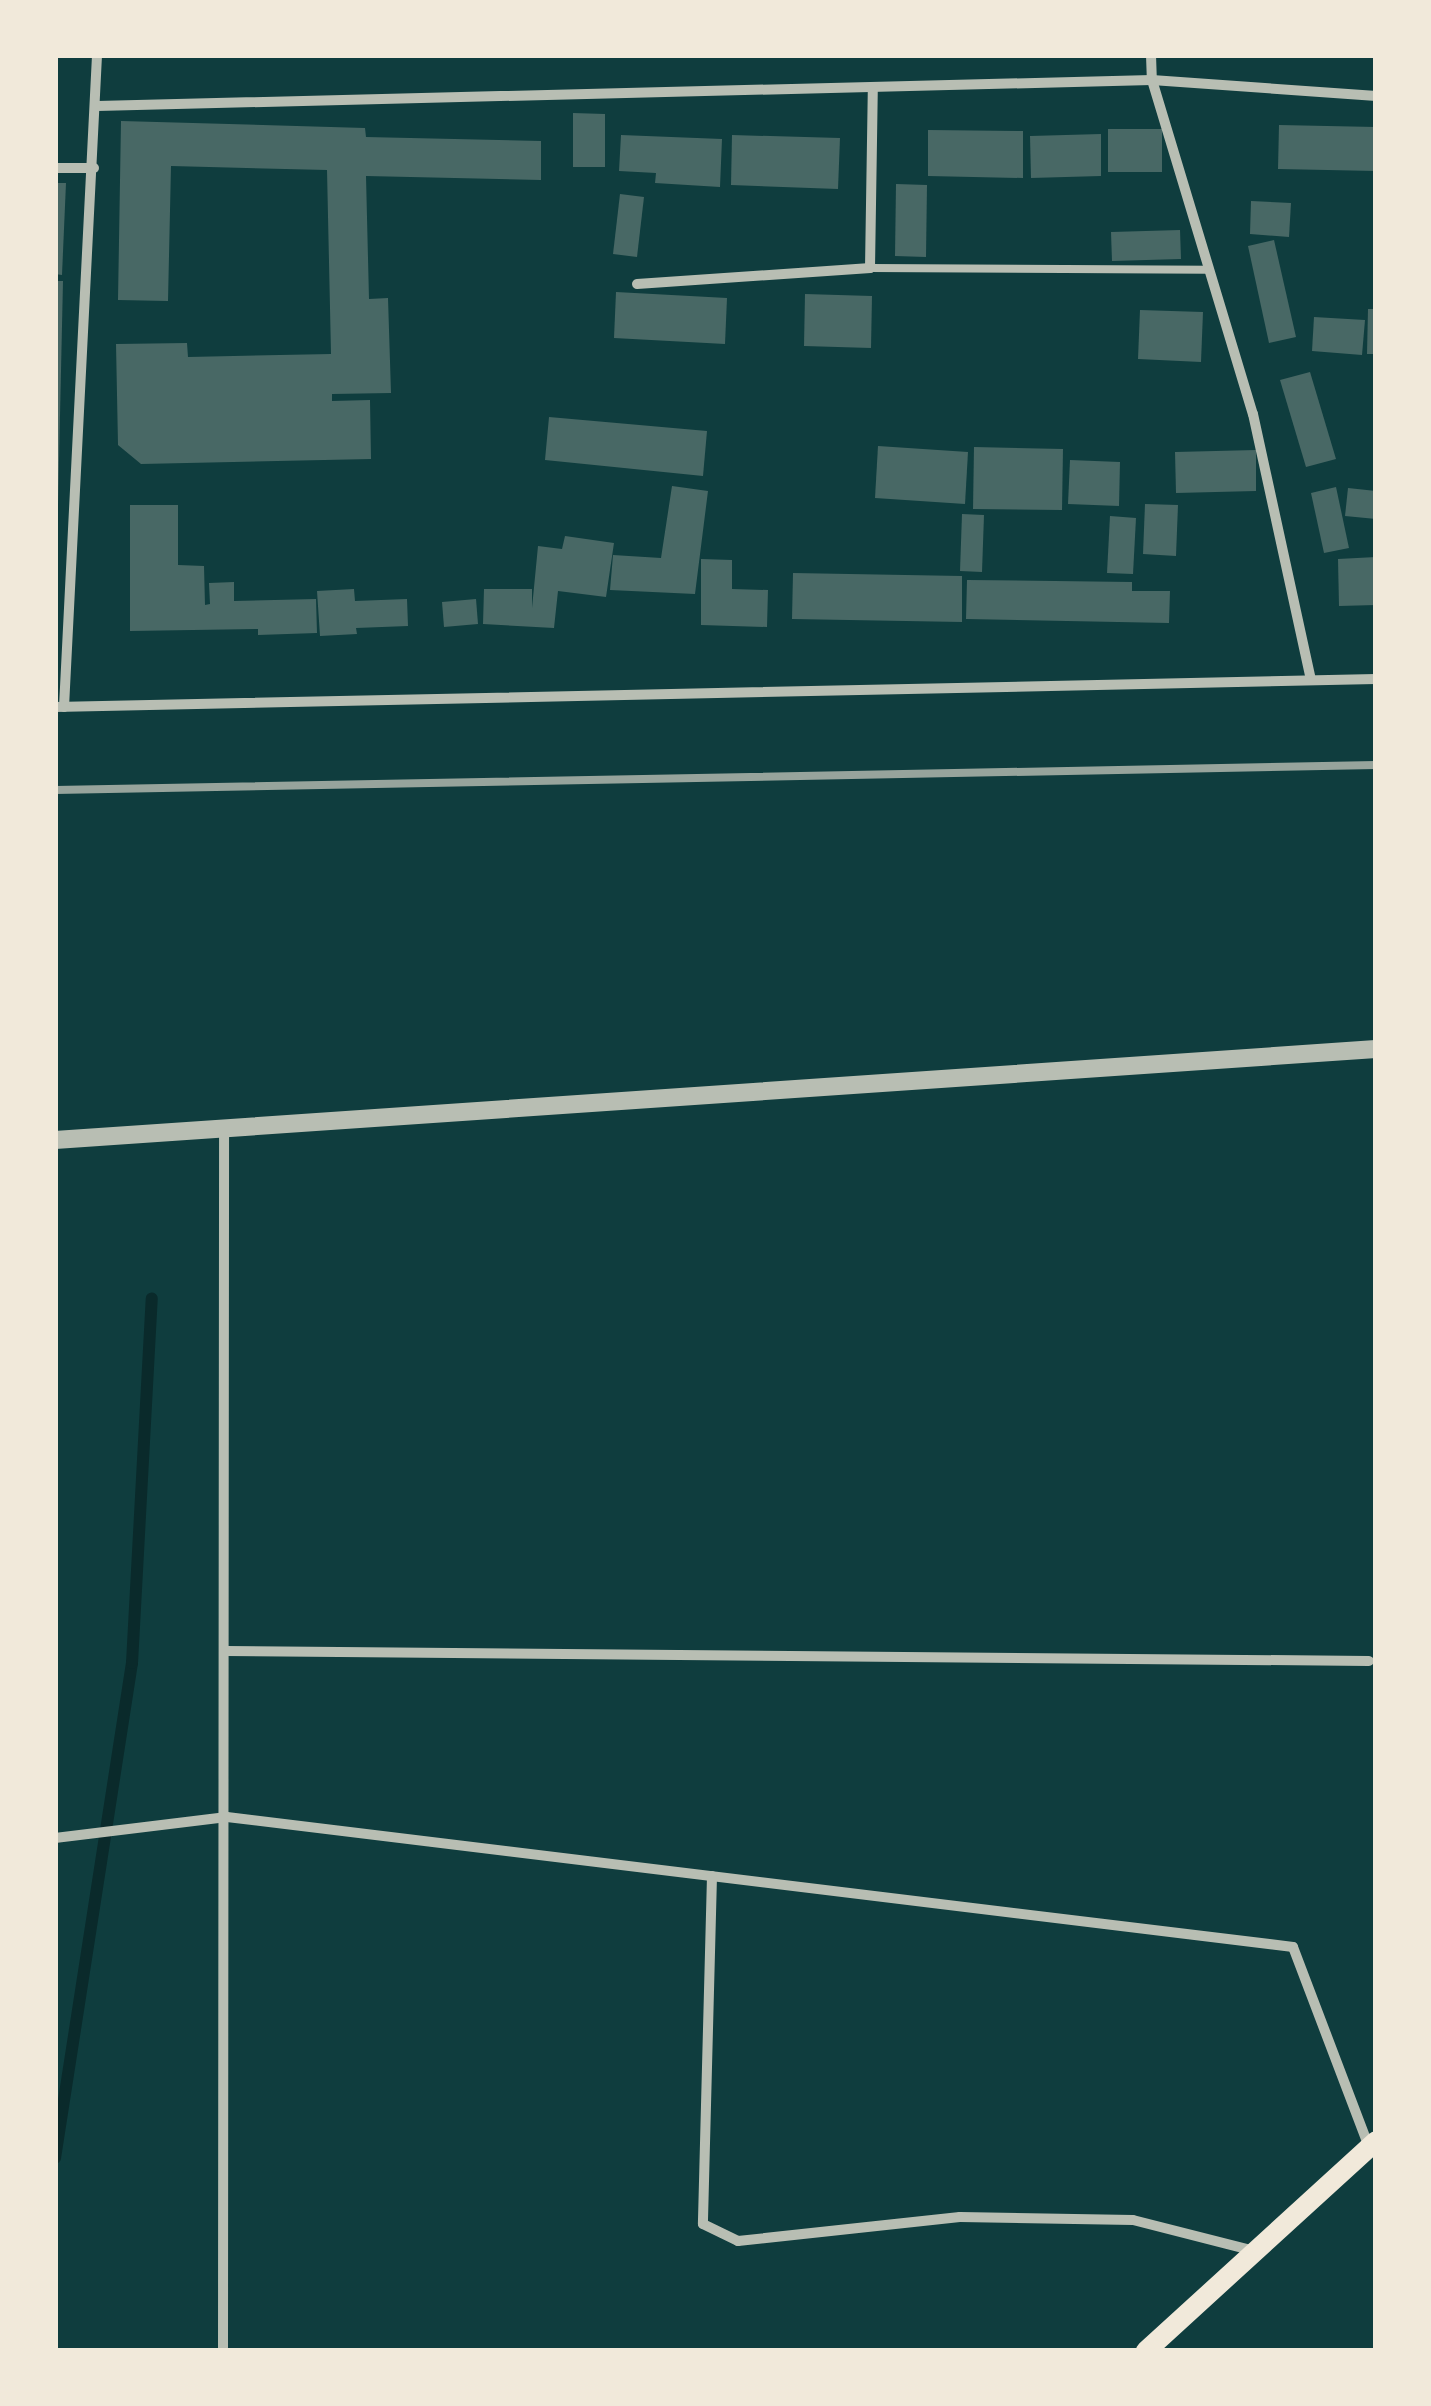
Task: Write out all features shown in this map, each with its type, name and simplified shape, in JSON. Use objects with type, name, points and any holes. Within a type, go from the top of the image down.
[{"type":"main road","points":[[1146,2351],[1374,2146]]},
{"type":"street","points":[[97,55],[98,106],[60,707],[1376,679]]},
{"type":"street","points":[[1152,55],[1152,80],[1253,414],[1311,680]]},
{"type":"street","points":[[98,106],[1152,80],[1376,96]]},
{"type":"street","points":[[638,284],[870,268],[873,87]]},
{"type":"street","points":[[55,168],[94,168]]},
{"type":"street","points":[[55,1140],[1376,1049]]},
{"type":"street","points":[[224,1128],[224,2351]]},
{"type":"street","points":[[226,1651],[1369,1661]]},
{"type":"street","points":[[55,1838],[227,1817],[1293,1947],[1374,2146]]},
{"type":"street","points":[[712,1876],[703,2224],[738,2241],[960,2217],[1133,2220],[1258,2251]]},
{"type":"lane","points":[[870,268],[1209,270]]},
{"type":"building","points":[[573,113],[605,114],[605,167],[573,167]]},
{"type":"building","points":[[121,121],[365,128],[366,137],[541,141],[541,180],[366,176],[369,299],[388,298],[391,393],[332,394],[332,401],[370,400],[371,459],[141,464],[118,445],[116,344],[187,343],[188,357],[331,354],[327,170],[171,166],[168,301],[118,300]]},
{"type":"building","points":[[1279,125],[1376,127],[1376,171],[1278,169]]},
{"type":"building","points":[[1108,129],[1162,129],[1162,172],[1108,172]]},
{"type":"building","points":[[928,130],[1023,131],[1023,178],[928,176]]},
{"type":"building","points":[[1101,134],[1101,176],[1031,178],[1030,136]]},
{"type":"building","points":[[621,135],[722,139],[720,187],[655,183],[656,173],[619,171]]},
{"type":"building","points":[[732,135],[840,138],[838,189],[731,185]]},
{"type":"building","points":[[55,183],[66,183],[62,275],[55,274]]},
{"type":"building","points":[[896,184],[927,185],[926,257],[895,256]]},
{"type":"building","points":[[620,194],[644,197],[637,257],[613,254]]},
{"type":"building","points":[[1251,201],[1291,203],[1289,237],[1250,234]]},
{"type":"building","points":[[1180,230],[1181,259],[1112,261],[1111,232]]},
{"type":"building","points":[[1274,240],[1296,337],[1269,343],[1248,246]]},
{"type":"building","points":[[55,281],[63,281],[58,505],[55,505]]},
{"type":"building","points":[[616,292],[727,298],[725,344],[614,338]]},
{"type":"building","points":[[805,294],[872,296],[871,348],[804,346]]},
{"type":"building","points":[[1368,309],[1376,309],[1376,354],[1367,354]]},
{"type":"building","points":[[1140,310],[1203,312],[1201,362],[1138,359]]},
{"type":"building","points":[[1314,317],[1365,320],[1362,355],[1312,351]]},
{"type":"building","points":[[1310,372],[1336,459],[1306,467],[1280,380]]},
{"type":"building","points":[[549,417],[707,431],[703,476],[545,460]]},
{"type":"building","points":[[878,446],[968,452],[965,504],[875,498]]},
{"type":"building","points":[[974,447],[1063,449],[1062,510],[973,509]]},
{"type":"building","points":[[1256,450],[1256,491],[1176,493],[1175,452]]},
{"type":"building","points":[[1070,460],[1120,462],[1119,506],[1068,504]]},
{"type":"building","points":[[672,486],[708,491],[695,594],[610,590],[613,555],[661,558]]},
{"type":"building","points":[[1336,487],[1349,548],[1324,553],[1311,493]]},
{"type":"building","points":[[1348,488],[1376,491],[1376,519],[1345,516]]},
{"type":"building","points":[[1145,504],[1178,505],[1176,556],[1143,554]]},
{"type":"building","points":[[130,505],[178,505],[178,565],[204,566],[205,605],[210,604],[209,583],[234,582],[234,601],[316,599],[317,633],[258,635],[258,629],[130,631]]},
{"type":"building","points":[[962,514],[984,515],[982,572],[960,571]]},
{"type":"building","points":[[1110,516],[1136,518],[1133,574],[1107,573]]},
{"type":"building","points":[[565,536],[614,543],[606,597],[558,591],[554,628],[483,624],[484,589],[532,589],[532,608],[538,546],[562,549]]},
{"type":"building","points":[[1376,557],[1376,605],[1339,606],[1338,559]]},
{"type":"building","points":[[701,559],[732,560],[732,589],[768,590],[767,627],[701,625]]},
{"type":"building","points":[[793,573],[962,576],[962,622],[792,619]]},
{"type":"building","points":[[967,580],[1132,582],[1132,591],[1170,591],[1169,623],[966,619]]},
{"type":"building","points":[[354,589],[355,601],[407,599],[408,626],[356,628],[357,634],[320,636],[317,591]]},
{"type":"building","points":[[476,599],[478,624],[444,627],[442,602]]},
{"type":"waterway","points":[[55,2158],[132,1663],[152,1299]]},
{"type":"railway","points":[[55,790],[1376,765]]}]
